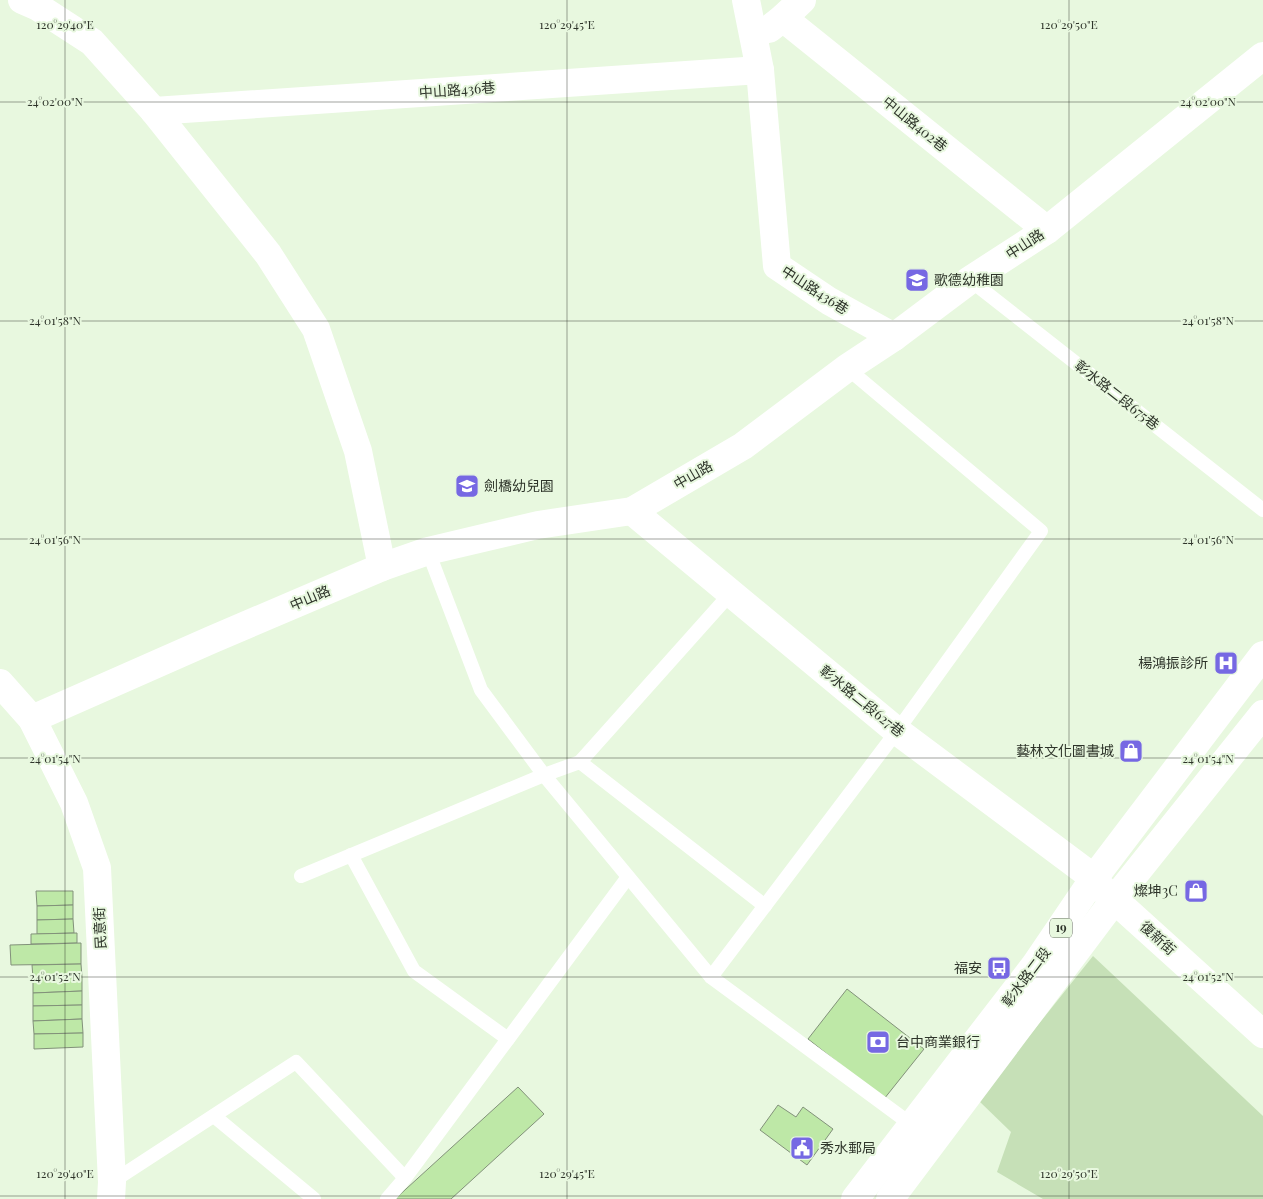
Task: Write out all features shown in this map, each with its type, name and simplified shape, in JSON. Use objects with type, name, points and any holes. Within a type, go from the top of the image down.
[{"type":"street","points":[[22,0],[38,6],[92,42],[154,111],[268,254],[316,328],[358,451],[382,567]]},
{"type":"street","name":"中山路436巷","points":[[746,0],[760,70],[777,266],[829,301],[894,337]]},
{"type":"street","points":[[754,41],[793,9]]},
{"type":"street","name":"中山路402巷","points":[[793,9],[1047,230]]},
{"type":"street","name":"中山路","points":[[32,720],[202,644],[382,567],[428,551],[538,525],[632,511],[743,446],[970,280],[1047,230],[1263,56]]},
{"type":"street","name":"中山路436巷","points":[[154,111],[760,70]]},
{"type":"street","name":"彰水路二段627巷","points":[[632,511],[897,731],[1102,887]]},
{"type":"street","name":"彰水路二段","points":[[890,1199],[1102,887],[1263,655]]},
{"type":"street","name":"民意街","points":[[0,683],[32,720],[74,803],[96,868],[111,1190]]},
{"type":"street","name":"彰水路二段","points":[[855,1199],[1036,966],[1102,887],[1263,714]]},
{"type":"street","name":"復新街","points":[[1102,887],[1263,1034]]},
{"type":"lane","name":"彰水路二段675巷","points":[[970,280],[1263,510]]},
{"type":"lane","points":[[711,977],[897,731],[1041,531],[848,368]]},
{"type":"lane","points":[[428,551],[481,690],[544,775],[711,977],[912,1125]]},
{"type":"lane","points":[[301,876],[544,775],[580,762],[731,593]]},
{"type":"lane","points":[[580,762],[765,906]]},
{"type":"lane","points":[[351,855],[414,971],[508,1040]]},
{"type":"lane","points":[[387,1199],[405,1178],[628,877]]},
{"type":"lane","points":[[111,1190],[214,1116],[296,1062],[405,1178]]},
{"type":"lane","points":[[214,1116],[314,1199]]},
{"type":"green space","points":[[1093,956],[1263,1116],[1263,1199],[1043,1199],[997,1172],[1011,1132],[978,1100]]},
{"type":"building","points":[[36,891],[73,891],[73,905],[37,906]]},
{"type":"building","points":[[73,905],[73,919],[37,920],[37,906]]},
{"type":"building","points":[[73,919],[74,933],[37,934],[37,920]]},
{"type":"building","points":[[77,933],[77,943],[31,944],[31,934]]},
{"type":"building","points":[[81,943],[81,964],[11,965],[10,945]]},
{"type":"building","points":[[81,964],[82,977],[33,978],[32,965]]},
{"type":"building","points":[[82,977],[82,991],[33,993],[33,978]]},
{"type":"building","points":[[847,989],[924,1049],[884,1099],[808,1039]]},
{"type":"building","points":[[82,991],[82,1005],[33,1006],[33,993]]},
{"type":"building","points":[[82,1005],[82,1019],[33,1021],[33,1006]]},
{"type":"building","points":[[82,1019],[83,1033],[34,1034],[33,1021]]},
{"type":"building","points":[[83,1033],[83,1047],[34,1049],[34,1034]]},
{"type":"building","points":[[518,1087],[544,1114],[451,1199],[395,1199]]},
{"type":"building","name":"秀水郵局","points":[[778,1105],[796,1117],[803,1107],[833,1129],[807,1165],[760,1130]]},
{"type":"place","name":"歌德幼稚園","points":[[917,280]]},
{"type":"place","name":"劍橋幼兒園","points":[[467,486]]},
{"type":"place","name":"楊鴻振診所","points":[[1226,663]]},
{"type":"place","name":"藝林文化圖書城","points":[[1131,751]]},
{"type":"place","name":"燦坤3C","points":[[1196,891]]},
{"type":"place","name":"福安","points":[[999,968]]},
{"type":"place","name":"台中商業銀行","points":[[878,1042]]},
{"type":"place","name":"秀水郵局","points":[[802,1148]]}]
